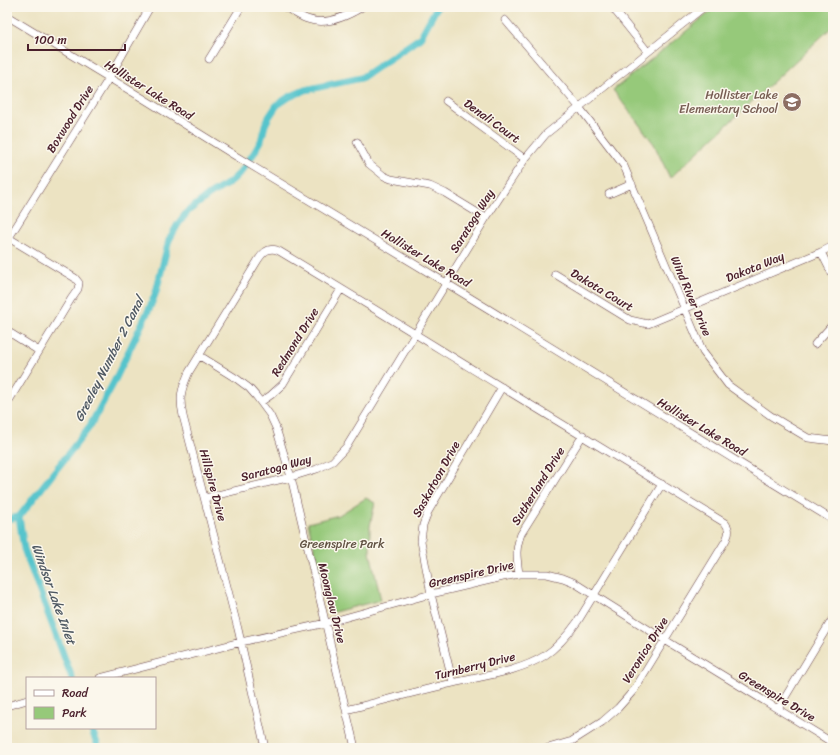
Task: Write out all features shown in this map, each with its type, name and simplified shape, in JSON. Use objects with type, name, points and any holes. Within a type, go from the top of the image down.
[{"type":"street","name":"Boxwood Drive","points":[[8,239],[109,78],[150,7]]},
{"type":"street","points":[[209,59],[241,7]]},
{"type":"street","points":[[285,7],[308,20],[321,21],[336,20],[349,15],[362,7]]},
{"type":"street","points":[[612,7],[648,52]]},
{"type":"street","name":"Saratoga Way","points":[[205,498],[291,477],[317,469],[333,461],[347,446],[486,218],[525,159],[546,134],[704,7]]},
{"type":"street","name":"Hollister Lake Road","points":[[7,16],[833,520]]},
{"type":"street","name":"Wind River Drive","points":[[505,20],[579,107],[624,166],[703,352],[728,385],[771,416],[808,438],[833,441]]},
{"type":"street","name":"Denali Court","points":[[446,101],[525,159]]},
{"type":"street","points":[[357,142],[369,164],[384,176],[430,186],[445,193],[486,218]]},
{"type":"street","points":[[609,194],[632,184]]},
{"type":"street","points":[[7,404],[78,290],[79,283],[75,278],[8,239]]},
{"type":"street","name":"Dakota Way","points":[[685,309],[833,246]]},
{"type":"street","name":"Hillspire Drive","points":[[265,748],[241,642],[181,405],[181,395],[189,372],[258,260],[265,252],[270,249],[275,249],[341,289]]},
{"type":"street","points":[[821,252],[833,276]]},
{"type":"street","name":"Dakota Court","points":[[554,274],[630,320],[648,324],[685,309]]},
{"type":"street","points":[[341,289],[416,333],[662,484]]},
{"type":"street","name":"Redmond Drive","points":[[261,402],[283,384],[341,289]]},
{"type":"street","points":[[815,344],[833,324]]},
{"type":"street","points":[[7,331],[39,351]]},
{"type":"street","name":"Moonglow Drive","points":[[200,356],[249,388],[270,415],[276,428],[291,477],[356,748]]},
{"type":"street","name":"Saskatoon Drive","points":[[453,683],[431,594],[421,541],[423,525],[428,512],[502,387]]},
{"type":"street","name":"Sutherland Drive","points":[[519,574],[516,551],[521,534],[583,435]]},
{"type":"street","name":"Veronica Drive","points":[[548,748],[572,741],[602,722],[618,708],[634,690],[726,540],[729,530],[725,523],[662,484]]},
{"type":"street","name":"Turnberry Drive","points":[[346,710],[519,668],[543,657],[557,647],[578,621],[662,484]]},
{"type":"street","name":"Greenspire Drive","points":[[104,677],[241,642],[326,623],[431,594],[503,577],[519,574],[547,574],[572,582],[833,743]]},
{"type":"street","points":[[778,709],[833,618]]},
{"type":"street","points":[[7,706],[26,700]]},
{"type":"green space","points":[[716,7],[831,7],[833,10],[833,26],[670,178],[654,144],[613,90]]},
{"type":"green space","name":"Greenspire Park","points":[[366,498],[375,503],[370,526],[370,552],[381,600],[330,613],[308,523],[339,515]]},
{"type":"waterway","name":"Greeley Number 2 Canal","points":[[7,519],[19,517],[90,426],[113,384],[150,307],[156,292],[169,240],[178,224],[188,211],[209,195],[229,183],[241,172],[261,141],[265,125],[277,105],[289,97],[305,90],[361,78],[420,38],[437,7]]},
{"type":"waterway","name":"Windsor Lake Inlet","points":[[19,517],[24,549],[72,677]]},
{"type":"waterway","name":"Windsor Lake Inlet","points":[[91,729],[99,748]]},
{"type":"place","name":"Hollister Lake Elementary School","points":[[792,102]]}]
